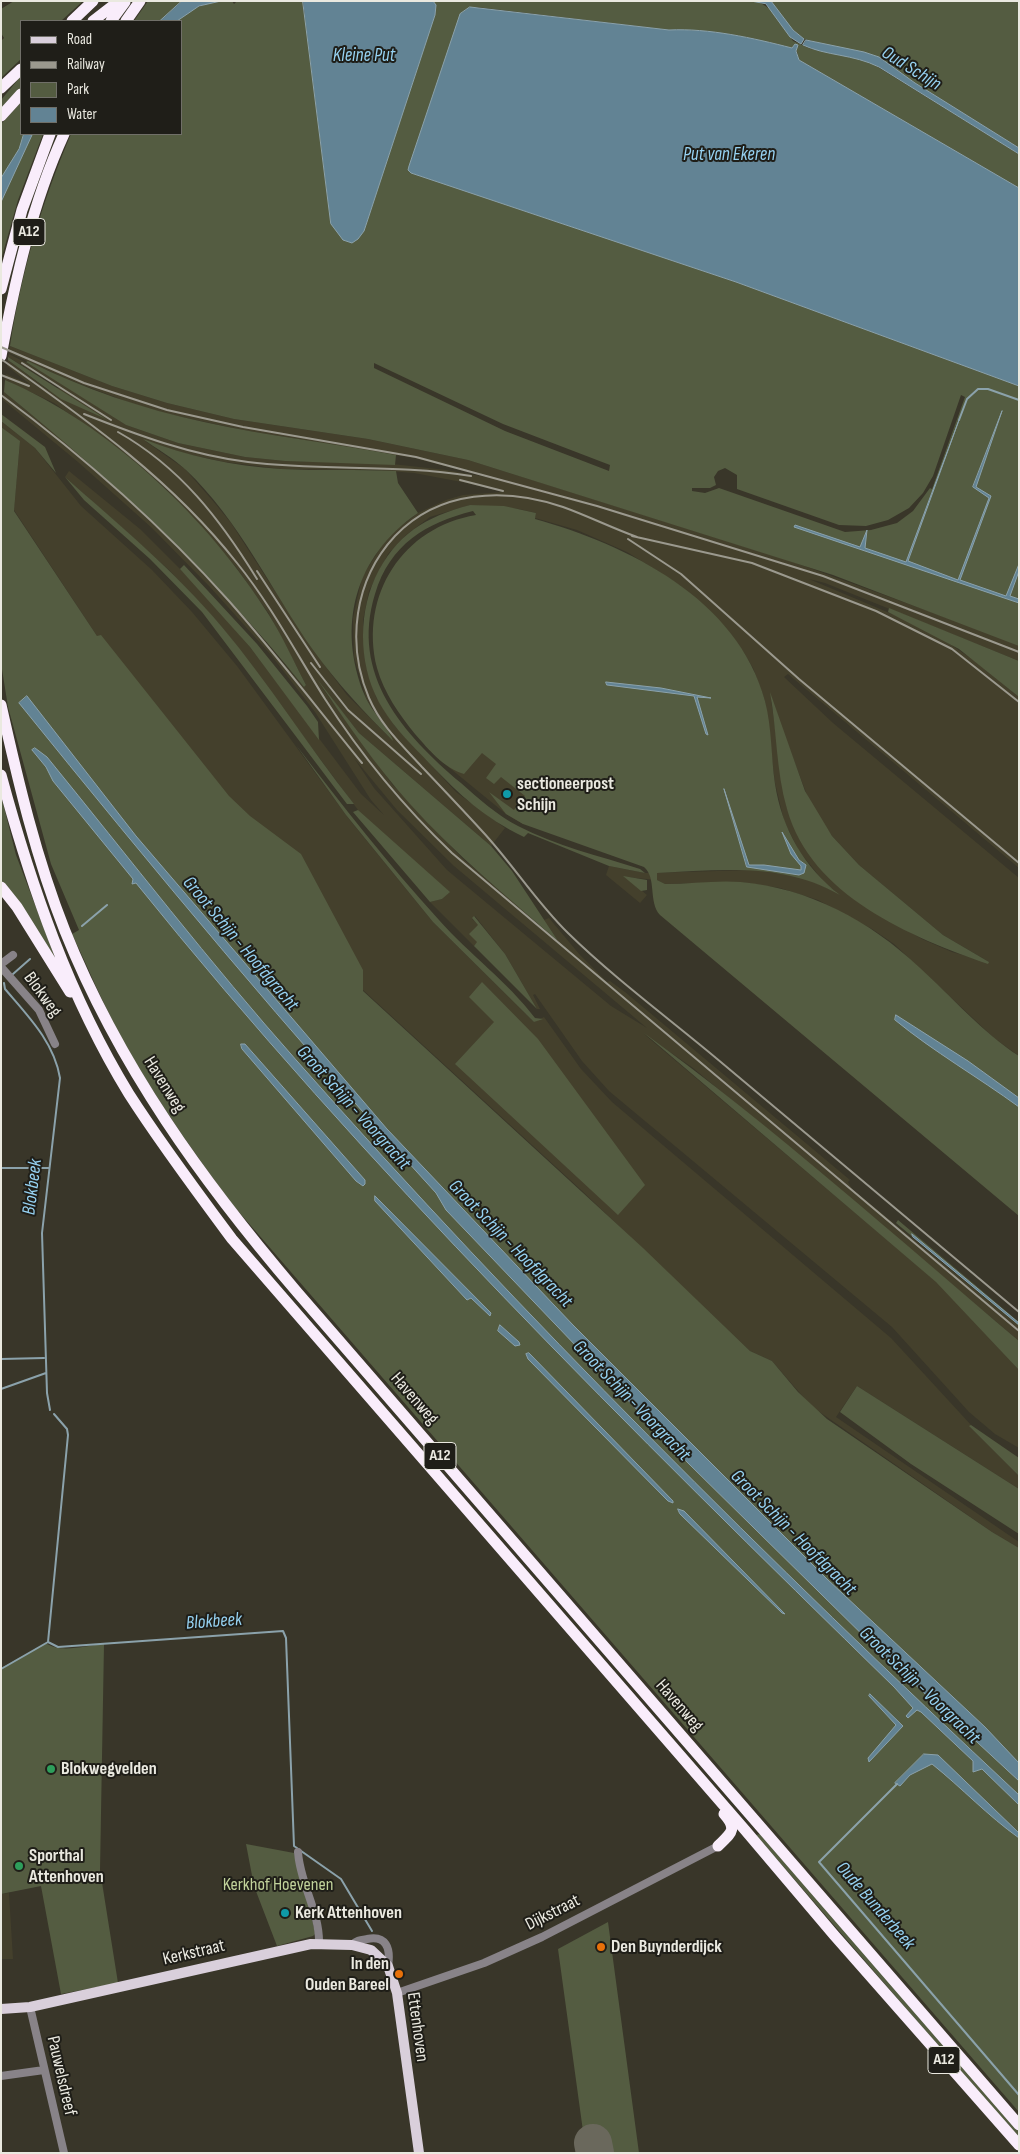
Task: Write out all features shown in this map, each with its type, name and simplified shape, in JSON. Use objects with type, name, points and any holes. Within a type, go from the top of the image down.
[{"type":"highway","points":[[73,20],[93,1]]},
{"type":"highway","points":[[109,16],[119,1]]},
{"type":"highway","points":[[97,20],[109,16],[125,1]]},
{"type":"highway","points":[[127,20],[140,1]]},
{"type":"highway","points":[[1,88],[20,70]]},
{"type":"highway","points":[[1,116],[20,95]]},
{"type":"highway","name":"A12","points":[[1,289],[22,210],[50,135]]},
{"type":"highway","name":"A12","points":[[1,356],[27,237],[51,162],[64,135]]},
{"type":"highway","name":"Havenweg","points":[[1,705],[36,844],[65,930],[97,1000],[139,1080],[202,1174],[245,1231],[297,1292],[1019,2125]]},
{"type":"highway","name":"Havenweg","points":[[1,775],[21,848],[52,936],[84,1008],[128,1092],[232,1239],[631,1697],[834,1935],[1019,2145]]},
{"type":"highway","points":[[1,888],[17,907],[42,946],[128,1092]]},
{"type":"highway","points":[[631,1697],[662,1741],[732,1822],[731,1833],[718,1846]]},
{"type":"highway","points":[[718,1846],[737,1838],[748,1841],[796,1897],[834,1935]]},
{"type":"main road","name":"Kerkstraat","points":[[1,2009],[30,2007],[300,1945],[352,1945],[371,1950],[388,1966]]},
{"type":"main road","name":"Ettenhoven","points":[[388,1966],[396,1994],[418,2153]]},
{"type":"street","points":[[1,965],[13,955]]},
{"type":"street","name":"Blokweg","points":[[1,965],[39,1010],[55,1044]]},
{"type":"street","name":"Dijkstraat","points":[[396,1994],[484,1963],[542,1936],[718,1846]]},
{"type":"street","points":[[298,1852],[300,1871],[316,1918],[319,1944]]},
{"type":"street","name":"Ettenhoven","points":[[352,1945],[357,1940],[377,1937],[381,1939],[386,1944],[388,1966]]},
{"type":"street","name":"Pauwelsdreef","points":[[30,2007],[64,2153]]},
{"type":"street","points":[[1,2076],[44,2070]]},
{"type":"shaded area","points":[[10,346],[112,386],[167,403],[234,419],[368,439],[468,460],[785,559],[1019,644],[1019,661],[825,583],[809,579],[906,620],[938,636],[975,661],[1019,697],[1019,868],[788,674],[784,677],[833,723],[1019,878],[1019,1056],[994,1038],[894,944],[872,929],[818,900],[780,888],[740,882],[665,884],[657,880],[625,877],[647,895],[640,903],[606,875],[609,866],[645,873],[752,870],[803,877],[836,892],[824,882],[799,851],[784,821],[775,783],[765,701],[753,668],[744,653],[728,631],[703,605],[672,580],[627,552],[577,530],[535,518],[536,513],[519,509],[470,505],[430,517],[406,535],[388,554],[369,591],[363,620],[363,635],[366,665],[376,697],[395,726],[456,792],[505,828],[491,846],[359,733],[321,686],[392,784],[462,858],[558,941],[544,920],[549,918],[580,955],[607,982],[610,981],[625,992],[850,1180],[848,1182],[852,1189],[1019,1326],[1019,1341],[693,1068],[644,1034],[938,1283],[1015,1365],[1019,1370],[1019,1448],[995,1434],[969,1412],[892,1327],[609,1091],[582,1061],[535,994],[533,995],[540,1009],[537,1009],[505,954],[475,916],[472,919],[479,925],[478,942],[474,946],[430,902],[442,899],[449,892],[361,814],[222,627],[169,570],[65,477],[69,471],[140,529],[205,594],[250,647],[361,794],[384,815],[371,800],[315,712],[271,655],[210,587],[152,528],[78,462],[3,400],[4,392],[81,455],[156,523],[214,582],[304,687],[306,685],[269,614],[236,567],[167,490],[133,460],[54,403],[5,380],[6,374],[31,385],[7,366],[8,360],[48,390],[60,388],[8,357],[9,354],[50,375],[126,425],[178,443],[245,457],[285,461],[383,463],[446,470],[492,478],[414,458],[248,431],[168,414],[133,404],[67,379],[9,353]],"holes":[[[145,441],[187,454],[225,462],[281,469],[375,470],[414,473],[503,492],[463,495],[446,500],[418,513],[393,532],[382,545],[362,577],[353,618],[354,657],[366,698],[393,741],[347,695],[313,650],[231,523],[213,501],[185,469]],[[771,700],[810,803],[832,836],[859,865],[943,935],[989,962],[952,952],[922,939],[863,905],[833,881],[787,808]],[[354,758],[397,810],[454,866],[647,1028],[611,1006],[447,870],[374,788]]]},
{"type":"shaded area","points":[[1,421],[35,448],[81,506],[152,570],[192,612],[237,666],[349,819],[433,922],[534,1022],[544,1017],[581,1069],[612,1102],[891,1338],[971,1425],[970,1427],[1019,1476],[1019,1489],[857,1386],[836,1417],[1019,1542],[1019,1548],[992,1532],[811,1406],[772,1361],[750,1351],[580,1189],[363,990],[97,636],[14,510],[20,442],[1,427]]},
{"type":"shaded area","points":[[478,743],[529,797],[523,824],[506,814],[435,756]]},
{"type":"shaded area","points":[[9,1893],[13,1959],[1,1959],[1,1894]]},
{"type":"green space","points":[[14,1],[83,1],[62,20],[20,20],[20,60],[1,78],[1,41],[4,38],[1,33],[1,9]]},
{"type":"green space","points":[[148,1],[182,1],[161,20],[135,20]]},
{"type":"green space","points":[[204,1],[232,1],[234,4],[237,1],[303,1],[303,9],[364,230],[435,15],[436,9],[433,1],[759,2],[770,9],[793,41],[811,49],[868,61],[1019,154],[1019,188],[799,60],[795,44],[792,48],[716,32],[669,30],[476,7],[411,173],[736,282],[1019,386],[1019,646],[833,575],[468,460],[368,439],[234,419],[167,403],[112,386],[10,346],[26,265],[51,185],[71,135],[182,135],[182,20],[178,20],[193,9],[206,4]],"holes":[[[374,363],[503,424],[610,465],[609,471],[505,431],[374,368]],[[961,395],[965,397],[932,489],[930,488],[913,511],[897,523],[871,530],[845,532],[719,488],[705,493],[692,491],[692,488],[710,488],[716,485],[714,477],[718,471],[725,468],[737,475],[737,489],[839,525],[866,526],[888,520],[909,508],[923,493],[933,476]]]},
{"type":"green space","points":[[771,1],[1019,1],[1019,148],[915,83],[879,57],[804,39],[791,28]]},
{"type":"green space","points":[[20,77],[20,91],[1,111],[1,100]]},
{"type":"green space","points":[[20,103],[20,135],[43,135],[18,200],[1,260],[1,124]]},
{"type":"green space","points":[[8,357],[106,419],[61,399],[8,360]]},
{"type":"green space","points":[[28,361],[71,381],[159,411],[228,427],[396,455],[395,465],[285,461],[245,457],[178,443],[126,425],[26,362]]},
{"type":"green space","points":[[5,380],[44,399],[82,422],[118,448],[154,478],[187,510],[245,579],[269,615],[306,685],[304,687],[235,607],[162,531],[85,460],[4,392]]},
{"type":"green space","points":[[1,414],[45,447],[56,473],[35,448],[1,421]]},
{"type":"green space","points":[[1,427],[20,441],[14,511],[97,636],[101,635],[229,796],[250,816],[301,854],[363,970],[363,991],[643,1248],[750,1351],[772,1361],[798,1392],[827,1419],[992,1532],[1019,1548],[1019,2112],[232,1204],[144,1077],[116,1028],[72,934],[79,930],[51,864],[8,707],[1,663]]},
{"type":"green space","points":[[143,439],[193,455],[263,468],[396,471],[398,483],[418,513],[396,530],[379,550],[366,571],[357,594],[352,619],[352,644],[356,670],[365,696],[393,741],[351,697],[313,650],[254,556],[205,490],[186,470]]},
{"type":"green space","points":[[65,477],[146,549],[204,606],[256,670],[354,804],[347,804],[202,612],[150,559],[84,500]]},
{"type":"green space","points":[[470,505],[504,506],[536,513],[535,519],[606,544],[642,561],[675,582],[705,605],[731,633],[751,665],[765,701],[778,801],[789,832],[805,859],[827,884],[840,895],[818,884],[796,877],[751,870],[657,873],[657,880],[665,884],[741,882],[766,885],[791,891],[837,909],[859,921],[900,950],[992,1036],[1019,1056],[1019,1216],[660,915],[654,904],[650,877],[644,867],[523,824],[506,814],[489,792],[514,810],[525,796],[501,777],[494,784],[486,778],[496,764],[482,753],[464,774],[457,771],[437,758],[409,726],[388,695],[377,668],[373,641],[375,615],[381,591],[392,569],[408,549],[427,534],[450,522],[476,515],[473,511],[440,522],[412,538],[390,562],[382,577],[375,594],[369,623],[370,651],[376,676],[387,700],[402,723],[420,744],[468,789],[503,817],[547,839],[640,869],[645,873],[609,866],[528,833],[524,837],[496,822],[462,796],[404,737],[393,723],[375,694],[365,661],[363,627],[369,594],[383,563],[402,539],[439,515]]},
{"type":"green space","points":[[184,565],[257,644],[307,706],[318,722],[319,740],[250,647],[180,569]]},
{"type":"green space","points":[[889,608],[1019,661],[1019,697],[959,649],[888,612]]},
{"type":"green space","points":[[317,679],[359,733],[491,846],[512,871],[558,941],[463,858],[410,804],[373,759]]},
{"type":"green space","points":[[770,692],[805,791],[832,836],[859,865],[943,935],[989,962],[988,964],[927,941],[897,926],[868,909],[841,889],[818,866],[799,840],[783,795]]},
{"type":"green space","points":[[296,745],[383,856],[420,899],[512,992],[535,1018],[543,1019],[534,1022],[433,922],[346,815]]},
{"type":"green space","points":[[1,795],[16,855],[58,965],[1,884]]},
{"type":"green space","points":[[358,810],[450,892],[442,899],[430,902],[353,812]]},
{"type":"green space","points":[[623,876],[647,880],[647,890],[641,891]]},
{"type":"green space","points":[[474,916],[505,954],[537,1009],[474,946],[477,942],[469,934],[478,925],[472,918]]},
{"type":"green space","points":[[482,982],[538,1039],[645,1185],[618,1215],[455,1064],[494,1022],[469,997]]},
{"type":"green space","points":[[644,1033],[693,1069],[788,1145],[1019,1341],[1019,1370],[936,1282]]},
{"type":"green space","points":[[898,1220],[1019,1322],[1019,1326],[896,1223]]},
{"type":"green space","points":[[857,1386],[1019,1489],[1019,1534],[911,1464],[840,1412]]},
{"type":"green space","points":[[971,1425],[1019,1458],[1019,1476],[969,1426]]},
{"type":"green space","name":"Blokwegvelden","points":[[46,1643],[59,1648],[104,1644],[100,1870],[118,1983],[61,1994],[41,1886],[1,1894],[1,1668]]},
{"type":"green space","points":[[760,1834],[1019,2131],[1019,2139],[756,1835]]},
{"type":"green space","name":"Kerkhof Hoevenen","points":[[246,1844],[294,1853],[313,1924],[315,1934],[313,1936],[277,1946],[254,1886]]},
{"type":"green space","points":[[608,1922],[639,2153],[586,2153],[558,1949]]},
{"type":"water","points":[[182,1],[221,1],[199,6],[178,20],[161,20]]},
{"type":"water","name":"Kleine Put","points":[[303,1],[433,1],[436,5],[435,15],[364,231],[352,243],[343,240],[331,224]]},
{"type":"water","points":[[751,1],[771,1],[793,30],[804,39],[801,44],[790,37],[766,4]]},
{"type":"water","name":"Put van Ekeren","points":[[470,7],[669,30],[715,32],[792,48],[795,44],[798,45],[796,51],[799,60],[1019,188],[1019,386],[736,282],[411,173],[408,170],[409,166],[460,14]]},
{"type":"water","points":[[806,40],[879,57],[915,83],[1019,148],[1019,154],[879,67],[859,60],[812,49],[803,45]]},
{"type":"water","points":[[24,135],[32,135],[1,202],[1,178],[19,149]]},
{"type":"water","points":[[1002,411],[976,487],[991,496],[960,580],[1006,596],[1019,564],[1019,571],[1010,596],[1019,599],[1019,603],[794,527],[795,525],[860,547],[867,530],[865,548],[906,562],[959,420],[908,561],[958,580],[989,498],[973,487]]},
{"type":"water","points":[[606,682],[661,688],[711,698],[697,697],[708,735],[706,734],[694,696],[607,685]]},
{"type":"water","name":"Groot Schijn - Voorgracht","points":[[27,696],[136,836],[387,1129],[573,1325],[827,1579],[985,1727],[1019,1763],[1019,1781],[882,1654],[688,1463],[446,1210],[436,1193],[276,1013],[70,766],[19,703]]},
{"type":"water","points":[[35,748],[47,757],[265,1024],[383,1157],[470,1251],[649,1437],[833,1618],[1019,1795],[1019,1805],[982,1769],[973,1772],[973,1761],[921,1712],[917,1710],[908,1718],[906,1716],[913,1708],[894,1687],[599,1395],[408,1196],[315,1094],[136,883],[132,884],[133,879],[53,781],[46,767],[32,750]]},
{"type":"water","points":[[724,789],[749,865],[801,870],[801,866],[791,854],[782,832],[799,860],[806,865],[804,873],[799,875],[747,867]]},
{"type":"water","points":[[896,1015],[968,1061],[1019,1098],[1019,1107],[910,1032],[895,1020]]},
{"type":"water","points":[[241,1044],[245,1044],[365,1180],[363,1186],[356,1181],[242,1049]]},
{"type":"water","points":[[375,1196],[491,1313],[490,1316],[471,1298],[467,1300],[375,1201]]},
{"type":"water","points":[[912,1234],[1019,1323],[1019,1325],[913,1237]]},
{"type":"water","points":[[500,1325],[520,1345],[515,1346],[498,1331]]},
{"type":"water","points":[[529,1353],[673,1503],[668,1501],[528,1359],[526,1354]]},
{"type":"water","points":[[678,1509],[684,1511],[785,1614],[680,1514]]},
{"type":"water","points":[[870,1694],[903,1726],[869,1762],[868,1758],[896,1725],[869,1696]]},
{"type":"water","points":[[924,1754],[938,1755],[1019,1833],[1019,1838],[932,1764],[910,1775],[900,1786],[895,1783]]},
{"type":"waterway","points":[[959,420],[967,399],[978,389],[988,389],[1019,400]]},
{"type":"waterway","name":"Blokbeek","points":[[82,926],[107,905]]},
{"type":"waterway","name":"Blokbeek","points":[[13,974],[30,959]]},
{"type":"waterway","name":"Blokbeek","points":[[4,983],[5,989],[46,1041],[57,1065],[60,1078],[42,1233],[47,1393],[50,1410]]},
{"type":"waterway","points":[[1,1168],[49,1168]]},
{"type":"waterway","points":[[1,1359],[44,1358]]},
{"type":"waterway","points":[[1,1389],[46,1373]]},
{"type":"waterway","name":"Blokbeek","points":[[54,1414],[67,1429],[68,1435],[48,1642],[58,1647],[283,1631],[286,1638],[294,1846],[341,1879],[372,1931]]},
{"type":"waterway","points":[[1,1669],[48,1642]]},
{"type":"waterway","name":"Oude Bunderbeek","points":[[897,1784],[819,1862],[1019,2095]]},
{"type":"runway","points":[[593,2143],[595,2153]]},
{"type":"railway","points":[[1,347],[84,383],[167,410],[243,427],[416,457],[597,506],[823,576],[1019,652]]},
{"type":"railway","points":[[1,359],[126,452],[184,504],[211,533],[237,563],[261,596],[325,699],[368,760],[400,799],[452,853],[1019,1331]]},
{"type":"railway","points":[[22,363],[111,420]]},
{"type":"railway","points":[[1,375],[29,386]]},
{"type":"railway","points":[[1,395],[62,442],[120,492],[176,545],[229,601],[362,763]]},
{"type":"railway","points":[[84,414],[164,443],[227,459],[276,465],[415,470],[471,476]]},
{"type":"railway","points":[[118,432],[161,461],[197,496],[213,515],[257,579]]},
{"type":"railway","points":[[460,480],[503,491]]},
{"type":"railway","points":[[637,537],[563,507],[541,501],[496,495],[452,501],[432,509],[412,521],[395,536],[381,553],[370,572],[363,592],[358,613],[356,635],[362,677],[369,698],[386,727],[493,843],[535,896],[568,933],[622,982],[716,1058],[1019,1312]]},
{"type":"railway","points":[[632,536],[752,563],[876,611],[952,649],[1019,702]]},
{"type":"railway","points":[[628,539],[681,574],[799,679],[1019,863]]},
{"type":"railway","points":[[257,571],[320,667]]},
{"type":"railway","points":[[311,663],[348,710],[421,774]]},
{"type":"place","name":"sectioneerpost Schijn","points":[[507,794]]},
{"type":"place","name":"Blokwegvelden","points":[[51,1769]]},
{"type":"place","name":"Sporthal Attenhoven","points":[[19,1866]]},
{"type":"place","name":"Kerk Attenhoven","points":[[285,1913]]},
{"type":"place","name":"Den Buynderdijck","points":[[601,1947]]},
{"type":"place","name":"In den Ouden Bareel","points":[[399,1974]]},
{"type":"water label","name":"Oud Schijn","points":[[911,69]]},
{"type":"water label","name":"Groot Schijn - Hoofdgracht","points":[[240,944]]},
{"type":"water label","name":"Groot Schijn - Hoofdgracht","points":[[510,1244]]},
{"type":"water label","name":"Groot Schijn - Hoofdgracht","points":[[793,1533]]}]
